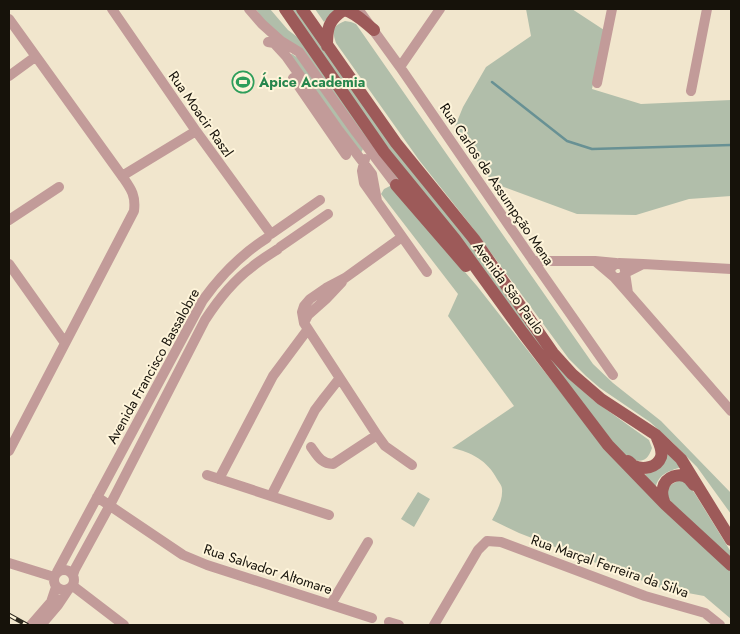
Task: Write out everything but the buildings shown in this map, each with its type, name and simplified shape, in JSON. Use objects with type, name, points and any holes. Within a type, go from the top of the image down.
[{"type":"main road","name":"Avenida São Paulo","points":[[285,9],[384,152],[456,238],[523,333],[608,445],[665,504],[731,565]]},
{"type":"main road","name":"Avenida São Paulo","points":[[302,9],[396,143],[474,239],[553,353],[572,374],[601,399],[656,435],[681,459],[731,540]]},
{"type":"main road","points":[[327,46],[327,32],[330,23],[344,10],[357,16],[374,30]]},
{"type":"main road","points":[[396,185],[523,333]]},
{"type":"main road","points":[[608,445],[634,466],[650,468],[661,457],[661,447],[656,435]]},
{"type":"main road","points":[[665,504],[662,493],[663,486],[667,480],[674,476],[682,475],[689,479],[712,509]]},
{"type":"street","name":"Rua Moacir Raszl","points":[[112,9],[269,236],[276,234],[280,237],[282,242],[279,248]]},
{"type":"street","points":[[248,9],[268,42],[346,155]]},
{"type":"street","points":[[248,9],[281,41],[299,52],[396,185]]},
{"type":"street","name":"Rua Carlos de Assumpção Mena","points":[[358,9],[613,375]]},
{"type":"street","points":[[400,67],[440,9]]},
{"type":"street","points":[[597,83],[612,9]]},
{"type":"street","points":[[691,91],[707,9]]},
{"type":"street","points":[[9,19],[122,176],[133,193],[135,201],[134,211],[9,451]]},
{"type":"street","points":[[268,42],[274,43],[286,56],[372,174],[372,188],[377,201],[427,272]]},
{"type":"street","points":[[9,76],[35,57]]},
{"type":"street","points":[[122,176],[196,131]]},
{"type":"street","points":[[356,132],[365,150],[363,163]]},
{"type":"street","points":[[372,188],[382,182],[396,185]]},
{"type":"street","points":[[9,220],[58,187]]},
{"type":"street","name":"Avenida Francisco Bassalobre","points":[[35,624],[51,602],[56,578],[97,497],[203,300],[228,268],[320,200]]},
{"type":"street","name":"Avenida Francisco Bassalobre","points":[[73,575],[214,305],[237,279],[252,267],[328,214]]},
{"type":"street","points":[[402,237],[345,278],[310,299],[302,312],[306,326],[377,435],[386,446],[412,465]]},
{"type":"street","points":[[533,261],[595,261],[731,269]]},
{"type":"street","points":[[595,261],[612,275],[731,411]]},
{"type":"street","points":[[618,263],[624,266],[628,293]]},
{"type":"street","points":[[612,275],[611,267],[618,263]]},
{"type":"street","points":[[9,264],[65,343]]},
{"type":"street","points":[[612,275],[620,278],[623,277],[625,273],[643,264]]},
{"type":"street","points":[[47,318],[70,332]]},
{"type":"street","points":[[219,479],[274,376],[306,326]]},
{"type":"street","points":[[272,496],[316,410],[340,379]]},
{"type":"street","points":[[311,447],[322,461],[333,464],[377,435]]},
{"type":"street","points":[[207,475],[329,514]]},
{"type":"street","points":[[97,497],[110,505]]},
{"type":"street","name":"Rua Salvador Altomare","points":[[110,505],[183,555],[207,565],[372,618]]},
{"type":"street","name":"Rua Marçal Ferreira da Silva","points":[[434,625],[478,550],[487,541],[501,542],[645,596],[705,613],[720,625]]},
{"type":"street","points":[[332,604],[368,542]]},
{"type":"street","points":[[9,563],[56,578],[62,590],[70,588],[75,581],[69,570],[63,569],[56,578]]},
{"type":"street","points":[[70,588],[124,625]]},
{"type":"street","name":"Avenida Francisco Bassalobre","points":[[35,624],[58,605],[70,588]]},
{"type":"street","points":[[389,622],[399,625]]},
{"type":"green space","points":[[256,9],[270,9],[288,30],[300,39],[427,210],[393,175],[301,51],[266,24]]},
{"type":"green space","points":[[291,9],[296,9],[571,380],[593,400],[649,440],[652,448],[647,458],[640,461],[622,454],[386,148]]},
{"type":"green space","points":[[315,9],[336,9],[324,22]]},
{"type":"green space","points":[[526,9],[572,9],[604,30],[592,89],[641,104],[731,100],[731,196],[689,199],[636,215],[577,214],[493,183],[454,129],[463,107],[486,67],[531,36]]},
{"type":"green space","points":[[345,21],[356,24],[593,364],[613,383],[661,421],[731,493],[731,514],[697,467],[672,442],[650,422],[600,388],[569,359],[472,227],[419,160],[336,43],[334,29]]},
{"type":"green space","points":[[292,54],[298,58],[363,149],[361,153],[289,55]]},
{"type":"green space","points":[[390,186],[477,286],[607,451],[731,572],[731,619],[704,596],[661,588],[519,533],[492,520],[502,497],[500,484],[484,462],[466,452],[452,448],[514,406],[448,316],[458,294],[381,194],[384,189]]},
{"type":"green space","points":[[665,450],[681,467],[667,472],[661,477],[655,490],[645,474],[650,473]]},
{"type":"green space","points":[[681,479],[694,492],[731,552],[731,562],[676,508],[666,495],[667,487]]},
{"type":"green space","points":[[418,492],[430,499],[414,527],[401,519]]},
{"type":"waterway","points":[[492,82],[567,141],[592,149],[731,145]]},
{"type":"railway","points":[[9,615],[27,625]]},
{"type":"place","name":"Ápice Academia","points":[[243,82]]}]
